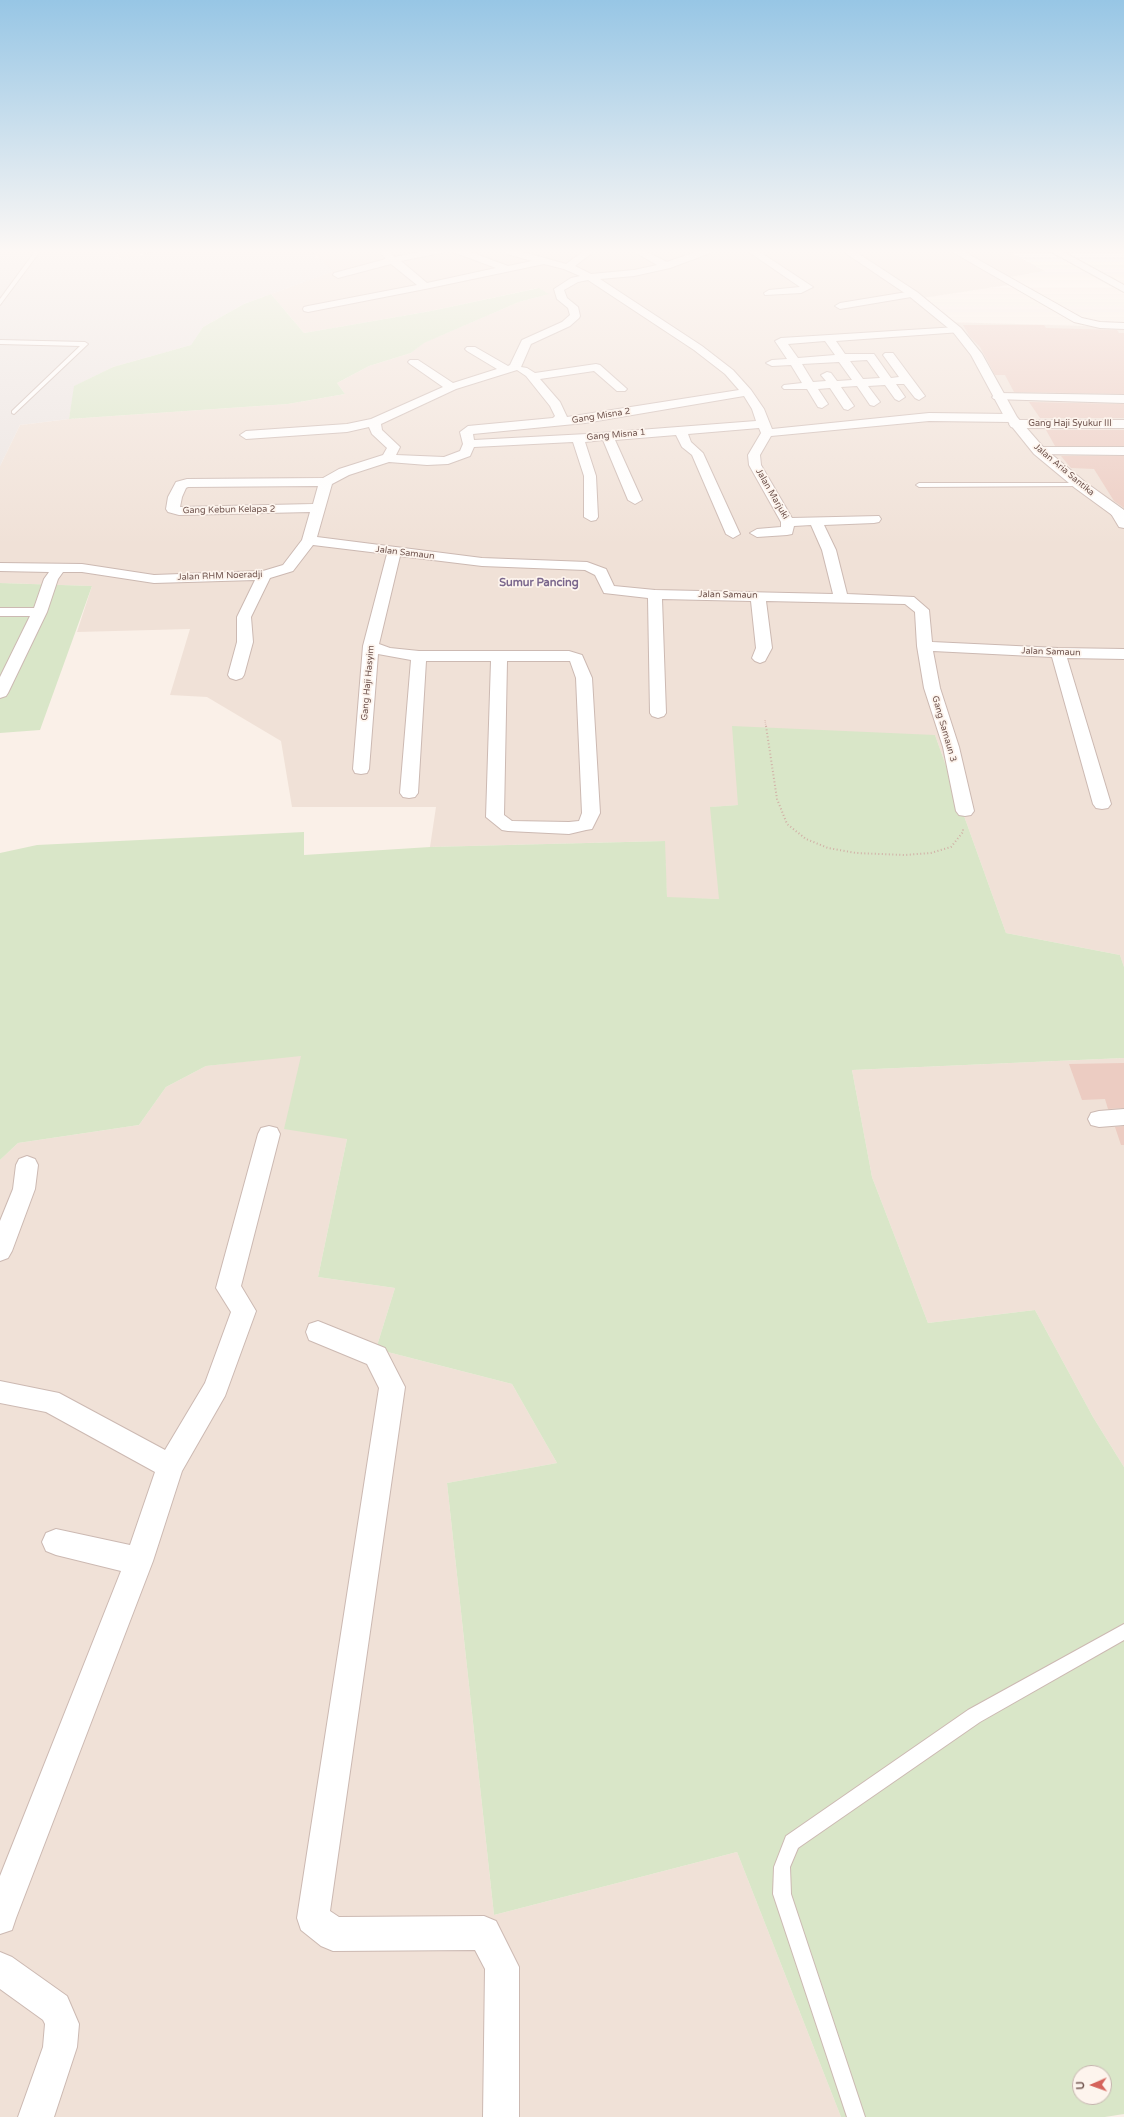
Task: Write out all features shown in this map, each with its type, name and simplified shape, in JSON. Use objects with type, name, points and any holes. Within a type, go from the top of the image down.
[{"type":"street","points":[[471,349],[511,368],[526,371],[556,405],[561,417],[556,422]]},
{"type":"street","points":[[246,434],[346,428],[375,422],[452,386],[511,368],[522,349]]},
{"type":"street","points":[[699,349],[730,372],[747,392],[765,428]]},
{"type":"street","points":[[786,349],[822,404]]},
{"type":"street","points":[[810,349],[848,406]]},
{"type":"street","points":[[835,349],[878,406],[892,421]]},
{"type":"street","name":"Jalan Aria Santika","points":[[972,349],[1013,421],[1039,451],[1122,517]]},
{"type":"street","points":[[889,355],[919,396]]},
{"type":"street","points":[[772,362],[870,356],[900,397]]},
{"type":"street","points":[[414,362],[452,386]]},
{"type":"street","points":[[532,377],[596,367],[620,389]]},
{"type":"street","points":[[788,387],[908,380]]},
{"type":"street","name":"Gang Misna 2","points":[[468,444],[466,432],[472,429],[586,419],[747,392]]},
{"type":"street","points":[[998,396],[1124,398]]},
{"type":"street","name":"Gang Haji Syukur III","points":[[892,421],[929,418],[1124,424]]},
{"type":"street","name":"Gang Misna 1","points":[[468,444],[578,438],[680,430],[765,428],[892,421]]},
{"type":"street","points":[[375,422],[376,430],[394,447],[388,458]]},
{"type":"street","name":"Jalan Marjuki","points":[[765,428],[754,455],[756,465],[788,522],[874,519]]},
{"type":"street","points":[[680,430],[686,444],[697,453],[733,534]]},
{"type":"street","points":[[606,436],[635,500]]},
{"type":"street","points":[[578,438],[590,476],[591,517]]},
{"type":"street","points":[[326,482],[344,472],[388,458],[444,461],[459,457],[466,453],[468,444]]},
{"type":"street","points":[[1039,451],[1124,451]]},
{"type":"street","name":"Gang Kebun Kelapa 2","points":[[317,508],[178,511],[173,509],[175,497],[181,485],[223,482],[259,484],[326,482]]},
{"type":"street","name":"Jalan RHM Noeradji","points":[[0,567],[82,568],[154,579],[264,575],[288,568],[309,540],[317,508],[326,482]]},
{"type":"street","points":[[816,521],[829,550],[841,598]]},
{"type":"street","points":[[756,533],[787,531],[788,522]]},
{"type":"street","name":"Jalan Samaun","points":[[309,540],[482,562],[587,566],[601,572],[609,590],[656,594],[909,600],[922,610],[925,646],[1058,653],[1124,654]]},
{"type":"street","name":"Gang Haji Hasyim","points":[[361,769],[370,646],[394,552]]},
{"type":"street","points":[[0,693],[40,612],[51,580],[59,567]]},
{"type":"street","points":[[236,675],[246,642],[244,617],[264,575]]},
{"type":"street","points":[[0,580],[51,580]]},
{"type":"street","points":[[656,594],[656,666],[658,713]]},
{"type":"street","points":[[758,596],[764,648],[760,658]]},
{"type":"street","points":[[0,612],[40,612]]},
{"type":"street","points":[[370,646],[387,652],[419,656],[499,656],[569,656],[577,658],[584,678],[591,813],[586,825],[569,828],[508,826],[495,817],[499,656]]},
{"type":"street","name":"Gang Samaun 3","points":[[925,646],[932,688],[950,747],[965,811]]},
{"type":"street","points":[[1058,653],[1102,804]]},
{"type":"street","points":[[409,793],[419,656]]},
{"type":"street","points":[[1099,1118],[1124,1117]]},
{"type":"street","points":[[0,1918],[139,1561],[170,1466],[216,1388],[244,1311],[228,1288],[269,1134]]},
{"type":"street","points":[[0,1251],[24,1188],[27,1166]]},
{"type":"street","points":[[318,1332],[376,1356],[392,1387],[313,1918],[334,1934],[484,1933],[502,1967],[501,2117]]},
{"type":"street","points":[[0,1392],[50,1401],[170,1466]]},
{"type":"street","points":[[56,1542],[139,1561]]},
{"type":"street","points":[[0,1969],[55,2008],[62,2024],[60,2047],[36,2117]]},
{"type":"lane","points":[[14,412],[80,349]]},
{"type":"lane","points":[[918,485],[1080,485]]},
{"type":"lane","points":[[856,2117],[782,1894],[782,1867],[792,1842],[974,1716],[1124,1632]]},
{"type":"path","points":[[764,720],[776,799],[787,824],[806,839],[828,848],[856,853],[905,855],[931,853],[951,847],[963,832],[965,811]]},
{"type":"shaded area","points":[[0,349],[178,349],[113,367],[75,386],[69,419],[20,425],[0,466]]},
{"type":"shaded area","points":[[416,349],[1124,349],[1124,967],[1120,955],[1006,933],[935,735],[738,805],[711,807],[720,899],[667,898],[664,841],[430,847],[436,807],[292,807],[281,741],[207,697],[170,695],[190,629],[77,632],[92,586],[0,583],[0,466],[20,425],[69,419],[288,404],[345,394],[337,383],[369,366],[411,353]]},
{"type":"shaded area","points":[[301,1055],[347,1139],[318,1277],[395,1288],[376,1349],[512,1384],[557,1463],[447,1483],[494,1915],[737,1852],[841,2117],[0,2117],[0,1160],[18,1143],[139,1125],[166,1087],[206,1066]]},
{"type":"shaded area","points":[[1124,1058],[1124,1467],[1093,1417],[1035,1310],[928,1323],[872,1177],[852,1070]]},
{"type":"green space","points":[[178,349],[416,349],[411,353],[369,366],[337,383],[345,394],[288,404],[69,419],[74,386],[113,367]]},
{"type":"green space","points":[[0,583],[92,586],[40,730],[0,733]]},
{"type":"green space","points":[[732,726],[935,735],[1006,933],[1120,955],[1124,967],[1124,1058],[852,1070],[872,1177],[928,1323],[1035,1310],[1093,1417],[1124,1467],[1124,2114],[1105,2117],[841,2117],[737,1852],[494,1915],[447,1483],[557,1463],[512,1384],[376,1349],[395,1288],[318,1277],[347,1139],[284,1129],[301,1056],[206,1066],[166,1087],[139,1125],[18,1143],[0,1160],[0,853],[37,845],[304,832],[304,855],[430,847],[665,841],[667,897],[719,899],[710,807],[738,805]]},
{"type":"building","points":[[981,349],[1124,349],[1124,394],[1014,392],[1005,375],[995,375]]},
{"type":"building","points":[[1029,402],[1124,404],[1124,418],[1040,418]]},
{"type":"building","points":[[1046,430],[1124,430],[1124,446],[1055,446]]},
{"type":"building","points":[[1061,456],[1124,456],[1124,508],[1114,501],[1094,469],[1071,468]]},
{"type":"building","points":[[1124,1063],[1124,1108],[1108,1109],[1105,1099],[1082,1100],[1069,1064]]},
{"type":"building","points":[[1124,1126],[1124,1145],[1121,1145],[1115,1127]]},
{"type":"district","name":"Sumur Pancing","points":[[539,583]]}]
